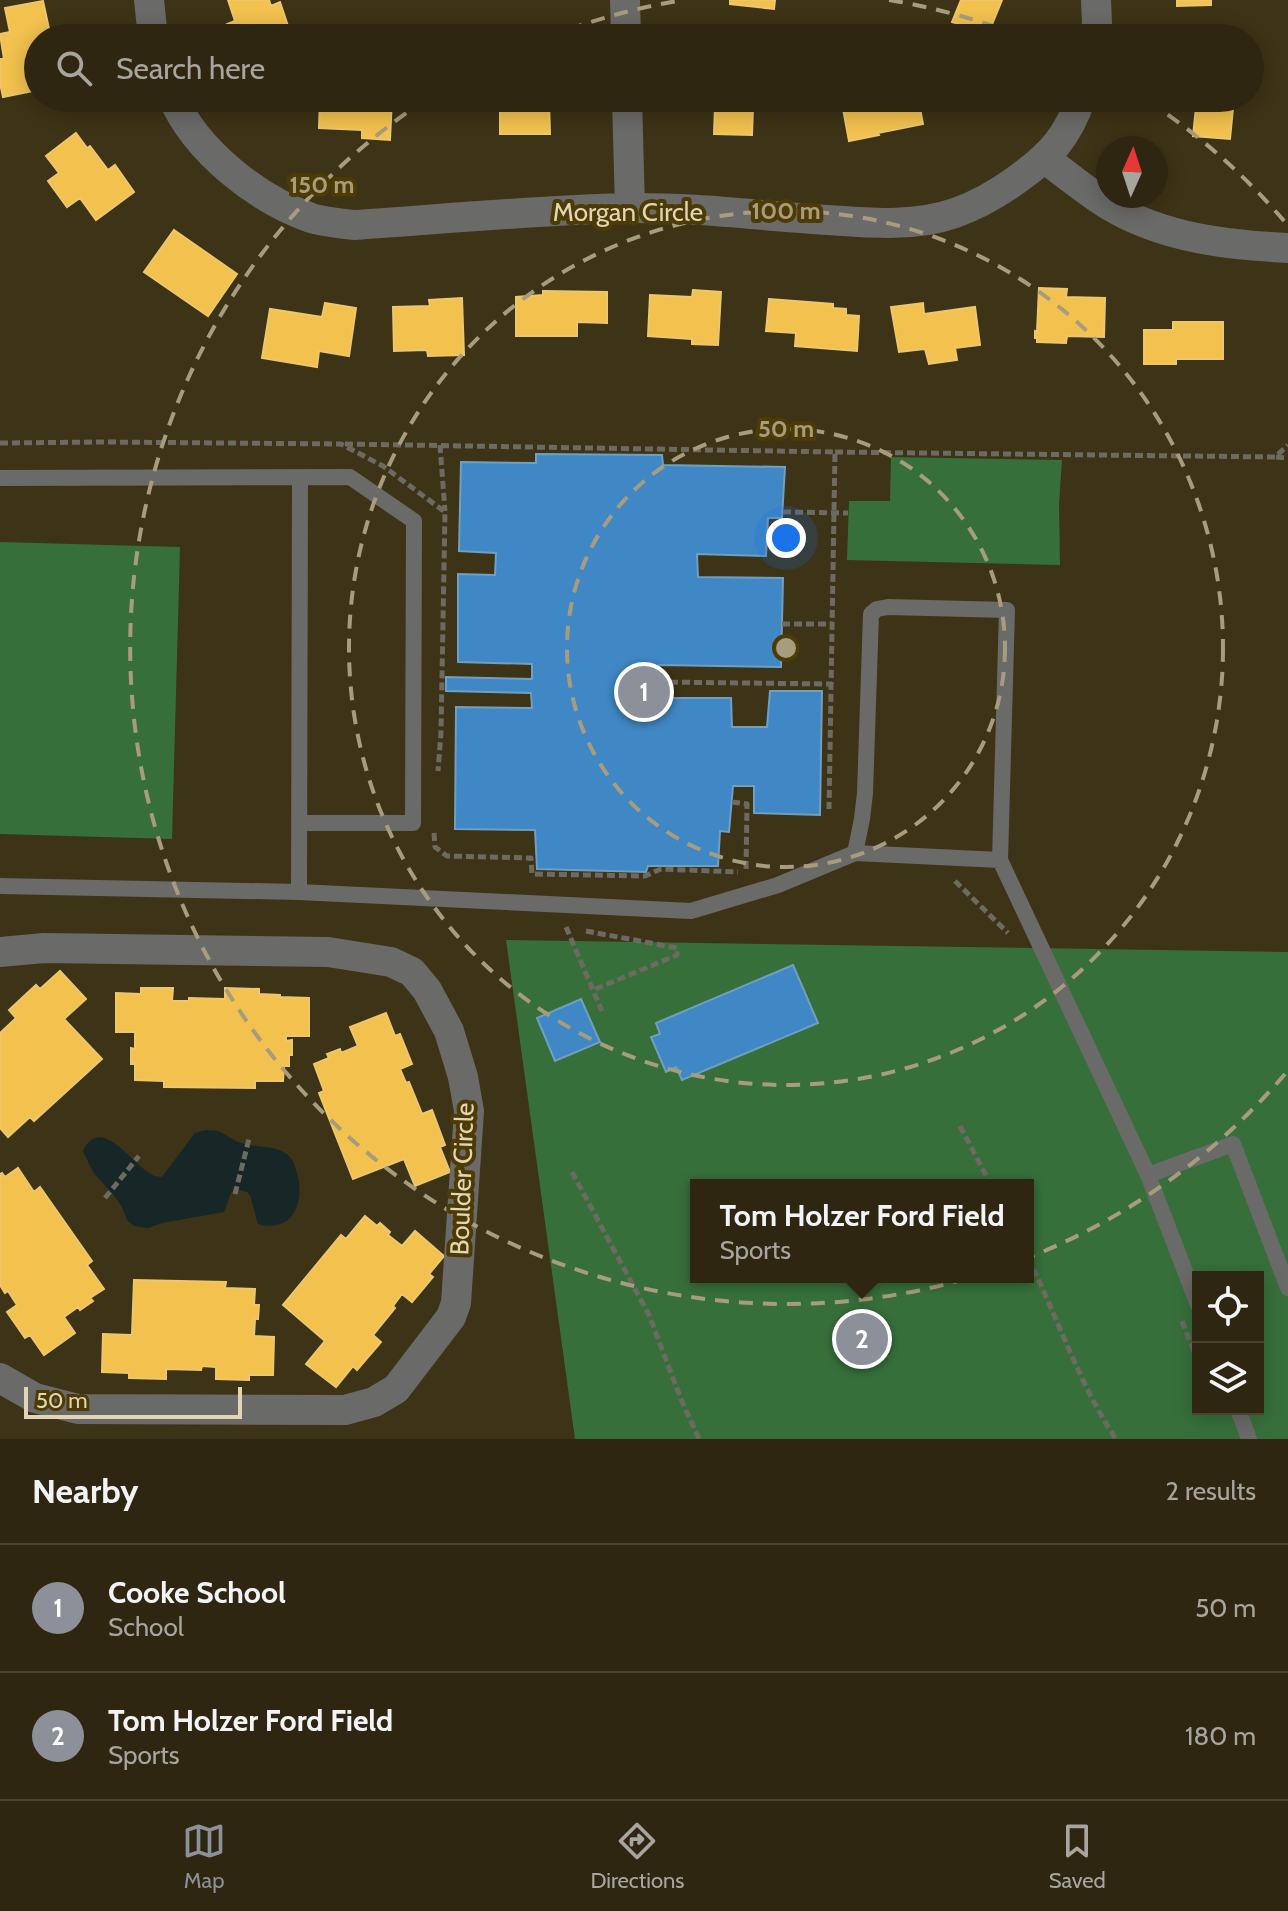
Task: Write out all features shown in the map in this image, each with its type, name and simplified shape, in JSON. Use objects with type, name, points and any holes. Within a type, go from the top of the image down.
[{"type":"street","points":[[149,0],[152,24]]},
{"type":"street","points":[[625,0],[626,24]]},
{"type":"street","points":[[1096,0],[1097,24]]},
{"type":"street","name":"Morgan Circle","points":[[181,112],[191,131],[239,178],[279,205],[315,219],[354,225],[630,208],[876,223],[915,222],[954,213],[986,199],[1045,159],[1059,143],[1076,112]]},
{"type":"street","points":[[627,112],[630,208]]},
{"type":"street","points":[[1045,159],[1110,206],[1151,224],[1192,238],[1288,248]]},
{"type":"street","name":"Boulder Circle","points":[[0,952],[44,948],[328,952],[391,962],[412,972],[420,980],[442,1017],[463,1077],[469,1111],[456,1303],[451,1317],[396,1389],[374,1402],[345,1410],[78,1409],[35,1398],[0,1378]]},
{"type":"lane","points":[[0,478],[350,477],[414,521],[413,823],[299,823]]},
{"type":"lane","points":[[299,892],[300,479]]},
{"type":"lane","points":[[855,853],[865,793],[872,611],[888,607],[1007,610],[1000,860],[1148,1175],[1192,1289]]},
{"type":"lane","points":[[0,886],[299,892],[691,911],[778,885],[855,853],[1000,860]]},
{"type":"lane","points":[[1148,1175],[1233,1144],[1288,1288]]},
{"type":"lane","points":[[1240,1415],[1249,1439]]},
{"type":"path","points":[[341,444],[1288,458]]},
{"type":"path","points":[[440,445],[445,512]]},
{"type":"path","points":[[1275,457],[1288,445]]},
{"type":"path","points":[[829,809],[835,452]]},
{"type":"path","points":[[783,512],[848,513]]},
{"type":"path","points":[[782,624],[833,624]]},
{"type":"path","points":[[658,682],[832,684]]},
{"type":"path","points":[[954,881],[1014,940]]},
{"type":"path","points":[[593,990],[677,955],[677,948],[566,927],[593,990],[602,1011]]},
{"type":"path","points":[[960,1126],[988,1179]]},
{"type":"path","points":[[235,1194],[249,1139]]},
{"type":"path","points":[[105,1198],[139,1156]]},
{"type":"path","points":[[572,1172],[649,1315],[699,1439]]},
{"type":"path","points":[[1034,1271],[1116,1439]]},
{"type":"green space","points":[[891,457],[1062,460],[1060,565],[847,560],[849,501],[890,501]]},
{"type":"green space","points":[[0,542],[180,547],[172,839],[0,834]]},
{"type":"green space","points":[[506,940],[1288,952],[1288,1439],[575,1439]]},
{"type":"shaded area","points":[[218,1131],[241,1143],[276,1149],[288,1155],[297,1173],[299,1194],[298,1204],[288,1220],[270,1226],[258,1224],[250,1195],[235,1189],[224,1212],[148,1228],[134,1226],[127,1220],[116,1198],[93,1172],[83,1151],[89,1142],[103,1138],[118,1146],[154,1176],[162,1177],[195,1133]]},
{"type":"building: Homes","points":[[228,0],[269,0],[271,6],[280,2],[287,24],[227,24],[235,21]]},
{"type":"building: Homes","points":[[730,0],[775,0],[774,9],[730,4]]},
{"type":"building: Homes","points":[[961,0],[1002,0],[992,24],[952,22]]},
{"type":"building: Homes","points":[[1177,0],[1211,0],[1211,5],[1177,6]]},
{"type":"building: Homes","points":[[43,1],[48,24],[24,24],[24,93],[3,97],[0,59],[4,59],[0,34],[10,32],[5,8]]},
{"type":"building: Homes","points":[[320,112],[391,112],[390,140],[362,138],[362,130],[319,128]]},
{"type":"building: Homes","points":[[500,112],[549,112],[550,134],[500,134]]},
{"type":"building: Homes","points":[[715,112],[753,112],[752,135],[714,134]]},
{"type":"building: Homes","points":[[844,112],[921,112],[923,124],[849,141]]},
{"type":"building: Homes","points":[[1195,112],[1233,112],[1230,139],[1193,136]]},
{"type":"building: Homes","points":[[76,133],[108,170],[115,165],[134,192],[96,220],[80,198],[67,207],[48,181],[59,173],[46,156]]},
{"type":"building: Homes","points":[[174,230],[237,274],[208,316],[144,272]]},
{"type":"building: Homes","points":[[1039,288],[1067,289],[1066,297],[1105,298],[1104,337],[1067,336],[1066,343],[1037,342],[1035,331]]},
{"type":"building: Homes","points":[[693,290],[721,292],[718,345],[692,344],[692,339],[648,336],[650,295],[692,297]]},
{"type":"building: Homes","points":[[543,291],[607,292],[607,323],[577,322],[577,336],[516,336],[516,297],[543,295]]},
{"type":"building: Homes","points":[[462,298],[464,355],[428,356],[427,350],[394,351],[393,307],[430,306],[429,300]]},
{"type":"building: Homes","points":[[769,299],[833,304],[833,308],[846,309],[846,315],[859,316],[857,351],[795,346],[796,333],[766,331]]},
{"type":"building: Homes","points":[[325,303],[356,308],[349,356],[319,351],[317,367],[262,358],[270,309],[322,317]]},
{"type":"building: Homes","points":[[923,303],[924,314],[975,307],[980,345],[955,348],[957,360],[929,364],[925,349],[899,352],[891,307]]},
{"type":"building: Homes","points":[[1173,322],[1223,322],[1223,359],[1176,359],[1176,364],[1144,364],[1144,330],[1173,330]]},
{"type":"building: Homes","points":[[60,971],[86,999],[64,1019],[102,1059],[34,1121],[30,1117],[8,1137],[0,1128],[0,1033],[16,1018],[9,1010],[36,985],[40,989]]},
{"type":"building: Homes","points":[[141,988],[173,988],[172,1001],[225,999],[225,988],[259,989],[259,994],[309,998],[309,1036],[286,1036],[286,1041],[292,1040],[292,1055],[289,1055],[289,1066],[284,1066],[283,1081],[255,1081],[255,1088],[164,1087],[164,1081],[135,1080],[131,1048],[135,1049],[135,1032],[116,1032],[116,993],[141,994]]},
{"type":"building: Homes","points":[[386,1013],[395,1036],[400,1034],[412,1064],[400,1069],[422,1114],[432,1110],[445,1145],[440,1147],[450,1172],[415,1186],[404,1159],[353,1179],[319,1093],[324,1091],[314,1064],[329,1058],[327,1054],[340,1049],[341,1053],[358,1046],[350,1027]]},
{"type":"building: Homes","points":[[18,1168],[34,1192],[40,1187],[92,1261],[87,1265],[104,1289],[90,1298],[93,1301],[64,1317],[75,1333],[44,1355],[30,1335],[25,1338],[7,1312],[17,1305],[0,1285],[0,1174],[5,1177]]},
{"type":"building: Homes","points":[[365,1216],[377,1226],[380,1223],[390,1232],[388,1235],[402,1246],[415,1231],[444,1256],[429,1274],[433,1277],[412,1302],[402,1294],[373,1335],[381,1342],[357,1370],[353,1366],[336,1387],[306,1364],[325,1341],[283,1305],[341,1235],[346,1239]]},
{"type":"building: Homes","points":[[134,1280],[226,1282],[225,1288],[255,1289],[254,1305],[259,1305],[254,1336],[274,1337],[273,1375],[249,1375],[249,1380],[216,1379],[216,1367],[202,1366],[201,1370],[166,1369],[166,1379],[129,1378],[129,1373],[102,1372],[103,1334],[132,1335]]},
{"type":"building: Schools","points":[[536,454],[662,455],[663,465],[785,467],[782,518],[768,518],[766,556],[697,554],[698,577],[783,578],[781,667],[659,665],[658,698],[731,698],[732,727],[767,727],[770,691],[822,691],[820,815],[754,813],[754,786],[733,786],[729,832],[720,831],[718,866],[648,866],[646,872],[537,869],[535,830],[455,829],[456,707],[532,708],[531,693],[446,691],[446,677],[532,679],[532,664],[458,662],[458,574],[495,575],[496,553],[459,551],[461,462],[536,463]]},
{"type":"building: Schools","points":[[793,965],[818,1023],[682,1080],[676,1067],[666,1072],[651,1037],[660,1034],[656,1023]]},
{"type":"building: Schools","points":[[581,999],[600,1042],[555,1061],[537,1018]]},
{"type":"place","name":"Cooke School","points":[[644,692]]},
{"type":"place","name":"Tom Holzer Ford Field","points":[[862,1339]]}]
